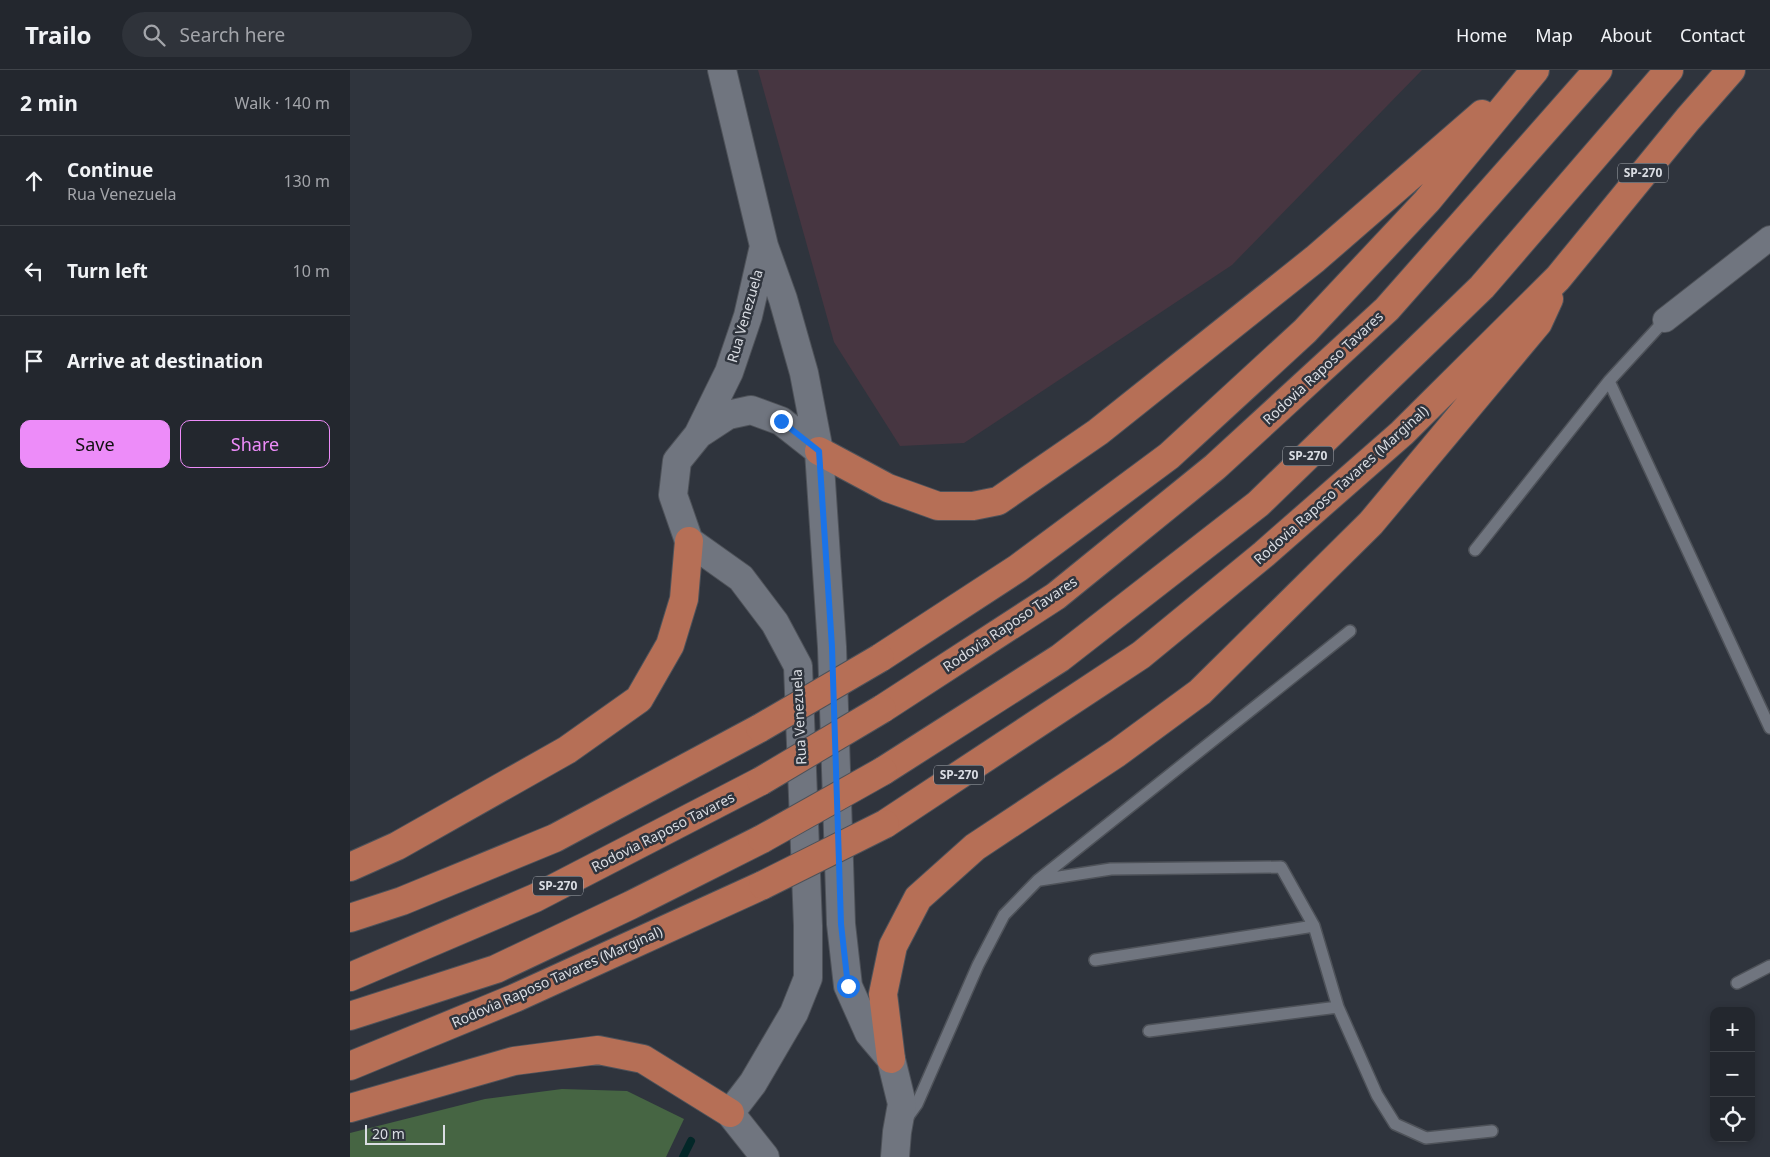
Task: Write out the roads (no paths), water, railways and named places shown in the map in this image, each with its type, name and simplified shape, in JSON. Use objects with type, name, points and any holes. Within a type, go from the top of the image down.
[{"type":"highway","points":[[819,451],[888,488],[938,506],[973,506],[998,501],[1098,432],[1315,259],[1533,70]]},
{"type":"highway","points":[[350,918],[402,901],[555,838],[760,728],[880,658],[1018,568],[1169,456],[1305,331],[1427,201],[1533,70]]},
{"type":"highway","name":"Rodovia Raposo Tavares","points":[[350,977],[535,898],[761,781],[882,709],[1056,596],[1215,467],[1388,309],[1598,70]]},
{"type":"highway","name":"SP-270","points":[[350,1016],[496,969],[631,905],[762,839],[883,771],[1060,658],[1258,504],[1482,287],[1669,70]]},
{"type":"highway","name":"Rodovia Raposo Tavares (Marginal)","points":[[350,1066],[516,998],[763,885],[885,824],[1141,656],[1264,554],[1402,433],[1558,278],[1681,126],[1731,70]]},
{"type":"highway","points":[[890,1059],[883,994],[893,946],[918,898],[975,847],[1116,753],[1200,692],[1371,523],[1538,322],[1558,278]]},
{"type":"highway","points":[[350,867],[397,846],[567,750],[639,698],[670,645],[684,599],[689,541]]},
{"type":"highway","points":[[350,1108],[514,1060],[598,1050],[643,1059],[730,1113]]},
{"type":"main road","name":"Rua Venezuela","points":[[722,70],[764,246],[783,299],[804,373],[819,451],[832,647],[842,933],[848,986],[869,1033],[890,1059],[902,1104],[896,1144]]},
{"type":"main road","name":"Rua Venezuela","points":[[730,1113],[753,1083],[794,1013],[808,978],[808,926],[798,666],[775,622],[741,578],[689,541],[672,495],[677,461],[698,435],[729,372],[748,316],[764,246]]},
{"type":"main road","points":[[698,435],[728,415],[751,410],[781,421],[819,451]]},
{"type":"main road","points":[[730,1113],[765,1157]]},
{"type":"main road","points":[[877,1157],[896,1144]]},
{"type":"street","points":[[1665,320],[1770,238]]},
{"type":"lane","points":[[1475,550],[1609,381],[1665,320]]},
{"type":"lane","points":[[1609,381],[1770,728]]},
{"type":"lane","points":[[896,1144],[917,1104],[978,965],[1004,915],[1038,880],[1350,631]]},
{"type":"lane","points":[[1038,880],[1112,868],[1281,867],[1314,926],[1338,1007],[1377,1095],[1395,1124],[1426,1138],[1492,1131]]},
{"type":"lane","points":[[1095,960],[1314,926]]},
{"type":"lane","points":[[1736,983],[1770,966]]},
{"type":"lane","points":[[1150,1031],[1338,1007]]},
{"type":"waterway","points":[[683,1157],[691,1141]]}]
